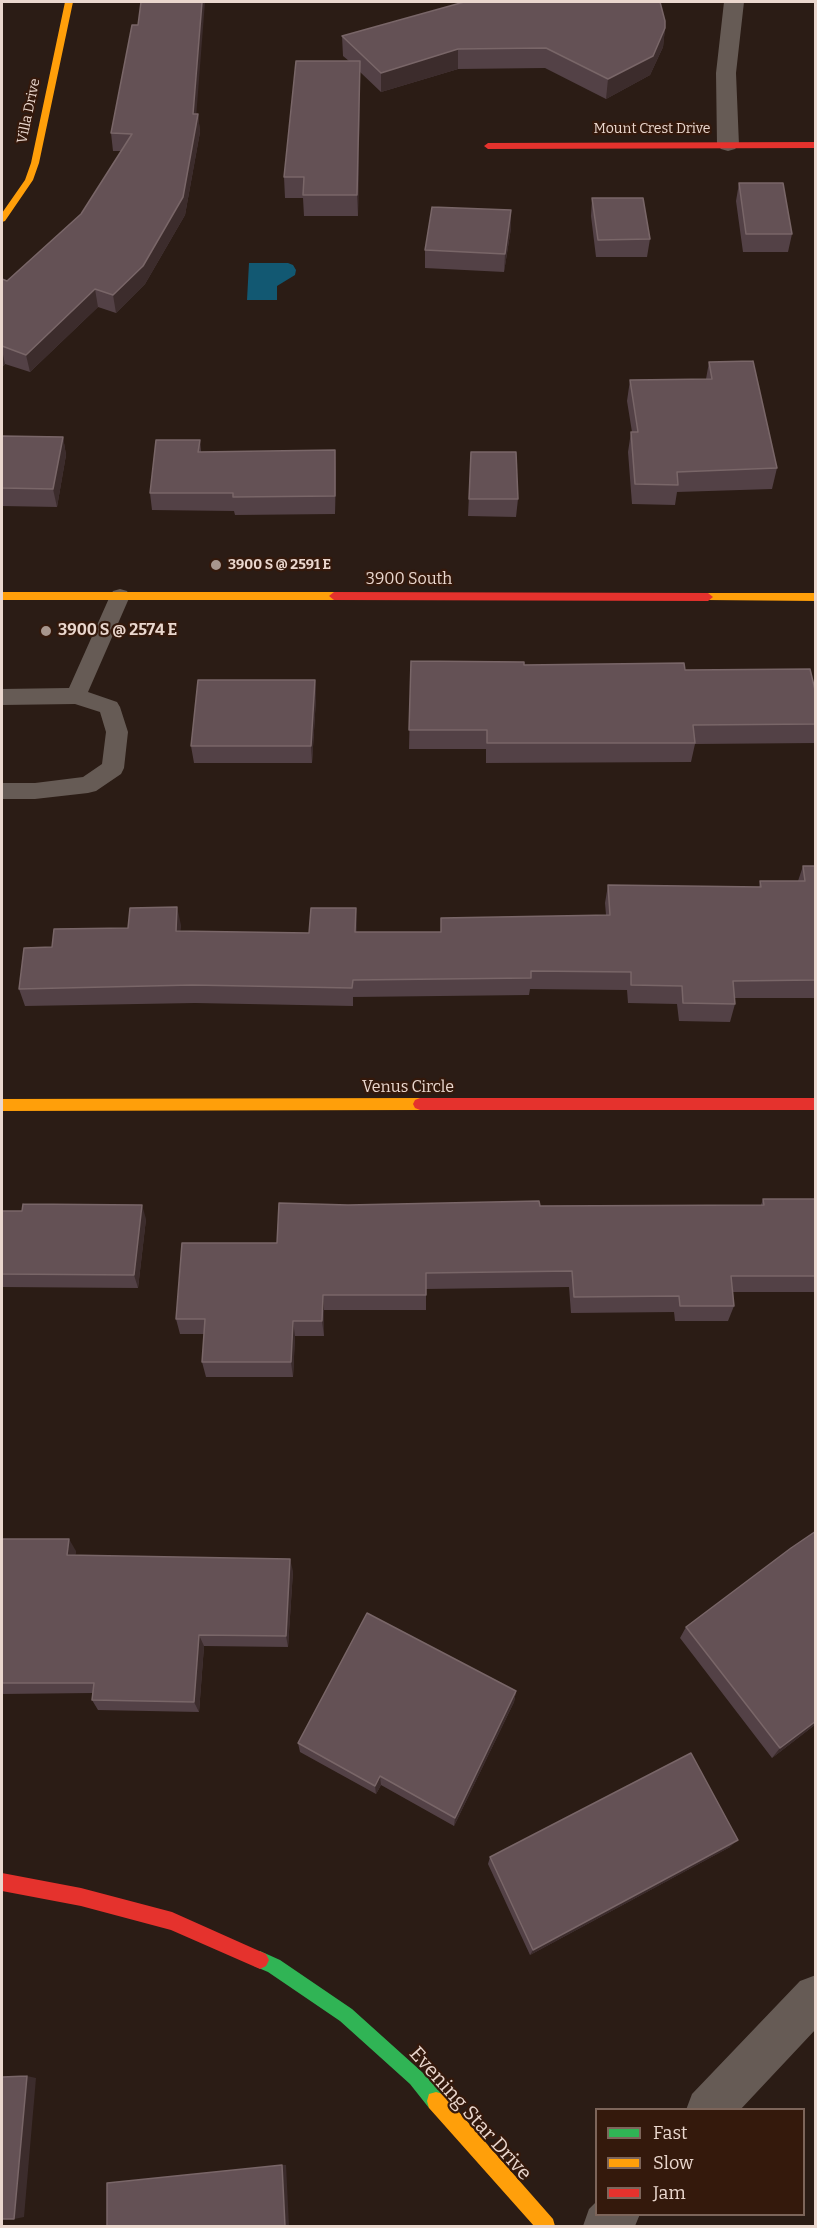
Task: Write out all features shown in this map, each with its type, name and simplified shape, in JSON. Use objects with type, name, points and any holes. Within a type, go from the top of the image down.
[{"type":"street","name":"Villa Drive","points":[[2,219],[29,180],[35,163],[69,2]]},
{"type":"street","points":[[728,145],[726,73],[734,2]]},
{"type":"street","name":"Mount Crest Drive","points":[[488,146],[816,145]]},
{"type":"street","name":"3900 South","points":[[2,596],[816,597]]},
{"type":"street","name":"Venus Circle","points":[[2,1105],[816,1104]]},
{"type":"street","name":"Evening Star Drive","points":[[2,1882],[81,1897],[172,1921],[274,1966],[346,2016],[416,2078],[546,2226]]},
{"type":"street","points":[[709,2108],[816,1997]]},
{"type":"lane","points":[[76,696],[120,596]]},
{"type":"lane","points":[[2,697],[76,696],[109,707],[117,732],[113,768],[88,785],[35,791],[2,791]]},
{"type":"water","points":[[249,263],[288,263],[296,270],[295,275],[277,286],[277,300],[247,300]]},
{"type":"building","points":[[141,2],[202,2],[193,114],[198,114],[183,197],[143,266],[113,295],[95,289],[26,355],[2,346],[2,279],[7,281],[81,214],[132,134],[111,133],[132,25],[138,25]]},
{"type":"building","points":[[464,2],[660,2],[665,28],[653,56],[608,79],[546,48],[458,49],[381,73],[342,36]]},
{"type":"building","points":[[296,61],[360,61],[357,195],[303,195],[304,177],[284,177]]},
{"type":"building","points":[[739,183],[783,183],[792,234],[746,234]]},
{"type":"building","points":[[592,198],[643,198],[650,239],[598,240]]},
{"type":"building","points":[[432,207],[511,210],[505,254],[425,250]]},
{"type":"building","points":[[753,361],[777,468],[677,472],[678,485],[635,484],[631,432],[638,432],[630,380],[712,379],[709,362]]},
{"type":"building","points":[[2,436],[63,437],[53,489],[2,488]]},
{"type":"building","points":[[156,440],[200,440],[198,452],[335,450],[335,496],[233,497],[233,493],[150,493]]},
{"type":"building","points":[[471,452],[516,452],[518,499],[469,499]]},
{"type":"building","points":[[411,661],[524,662],[524,665],[684,663],[685,670],[810,669],[816,694],[816,724],[693,725],[695,743],[487,743],[487,730],[409,730]]},
{"type":"building","points":[[198,680],[315,680],[311,746],[191,746]]},
{"type":"building","points":[[803,866],[816,866],[816,980],[733,981],[735,1004],[683,1003],[682,986],[631,985],[631,972],[531,971],[531,978],[353,980],[352,988],[192,985],[19,989],[24,948],[52,947],[54,929],[128,928],[130,908],[177,907],[176,931],[309,933],[311,908],[356,908],[355,932],[441,932],[441,918],[610,915],[608,885],[761,887],[760,881],[805,881]]},
{"type":"building","points":[[763,1199],[816,1199],[816,1276],[731,1276],[734,1306],[680,1306],[679,1296],[574,1297],[572,1271],[426,1273],[426,1295],[323,1295],[322,1321],[293,1321],[291,1362],[202,1362],[205,1319],[176,1319],[182,1243],[277,1243],[279,1203],[348,1205],[539,1201],[540,1206],[764,1205]]},
{"type":"building","points":[[23,1204],[142,1205],[134,1275],[2,1274],[2,1211],[22,1211]]},
{"type":"building","points":[[816,1531],[816,1721],[780,1748],[686,1627]]},
{"type":"building","points":[[2,1539],[69,1539],[67,1555],[290,1559],[286,1636],[199,1635],[194,1702],[92,1700],[94,1683],[2,1683]]},
{"type":"building","points":[[367,1613],[516,1691],[455,1818],[380,1776],[375,1786],[298,1743]]},
{"type":"building","points":[[691,1753],[738,1840],[533,1950],[490,1857]]},
{"type":"building","points":[[27,2076],[14,2219],[2,2219],[2,2077]]},
{"type":"building","points":[[282,2165],[285,2226],[107,2226],[107,2183]]},
{"type":"traffic: fast","points":[[260,1960],[274,1966],[346,2015],[416,2078],[436,2101]]},
{"type":"traffic: slow","points":[[2,219],[29,180],[35,163],[69,2]]},
{"type":"traffic: slow","points":[[2,596],[334,596]]},
{"type":"traffic: slow","points":[[708,597],[816,597]]},
{"type":"traffic: slow","points":[[2,1105],[420,1104]]},
{"type":"traffic: slow","points":[[436,2101],[546,2226]]},
{"type":"traffic: jam","points":[[488,146],[816,145]]},
{"type":"traffic: jam","points":[[334,596],[708,597]]},
{"type":"traffic: jam","points":[[420,1104],[816,1104]]},
{"type":"traffic: jam","points":[[2,1882],[81,1897],[172,1921],[260,1960]]},
{"type":"place","name":"3900 S @ 2591 E","points":[[216,565]]},
{"type":"place","name":"3900 S @ 2574 E","points":[[46,631]]}]
